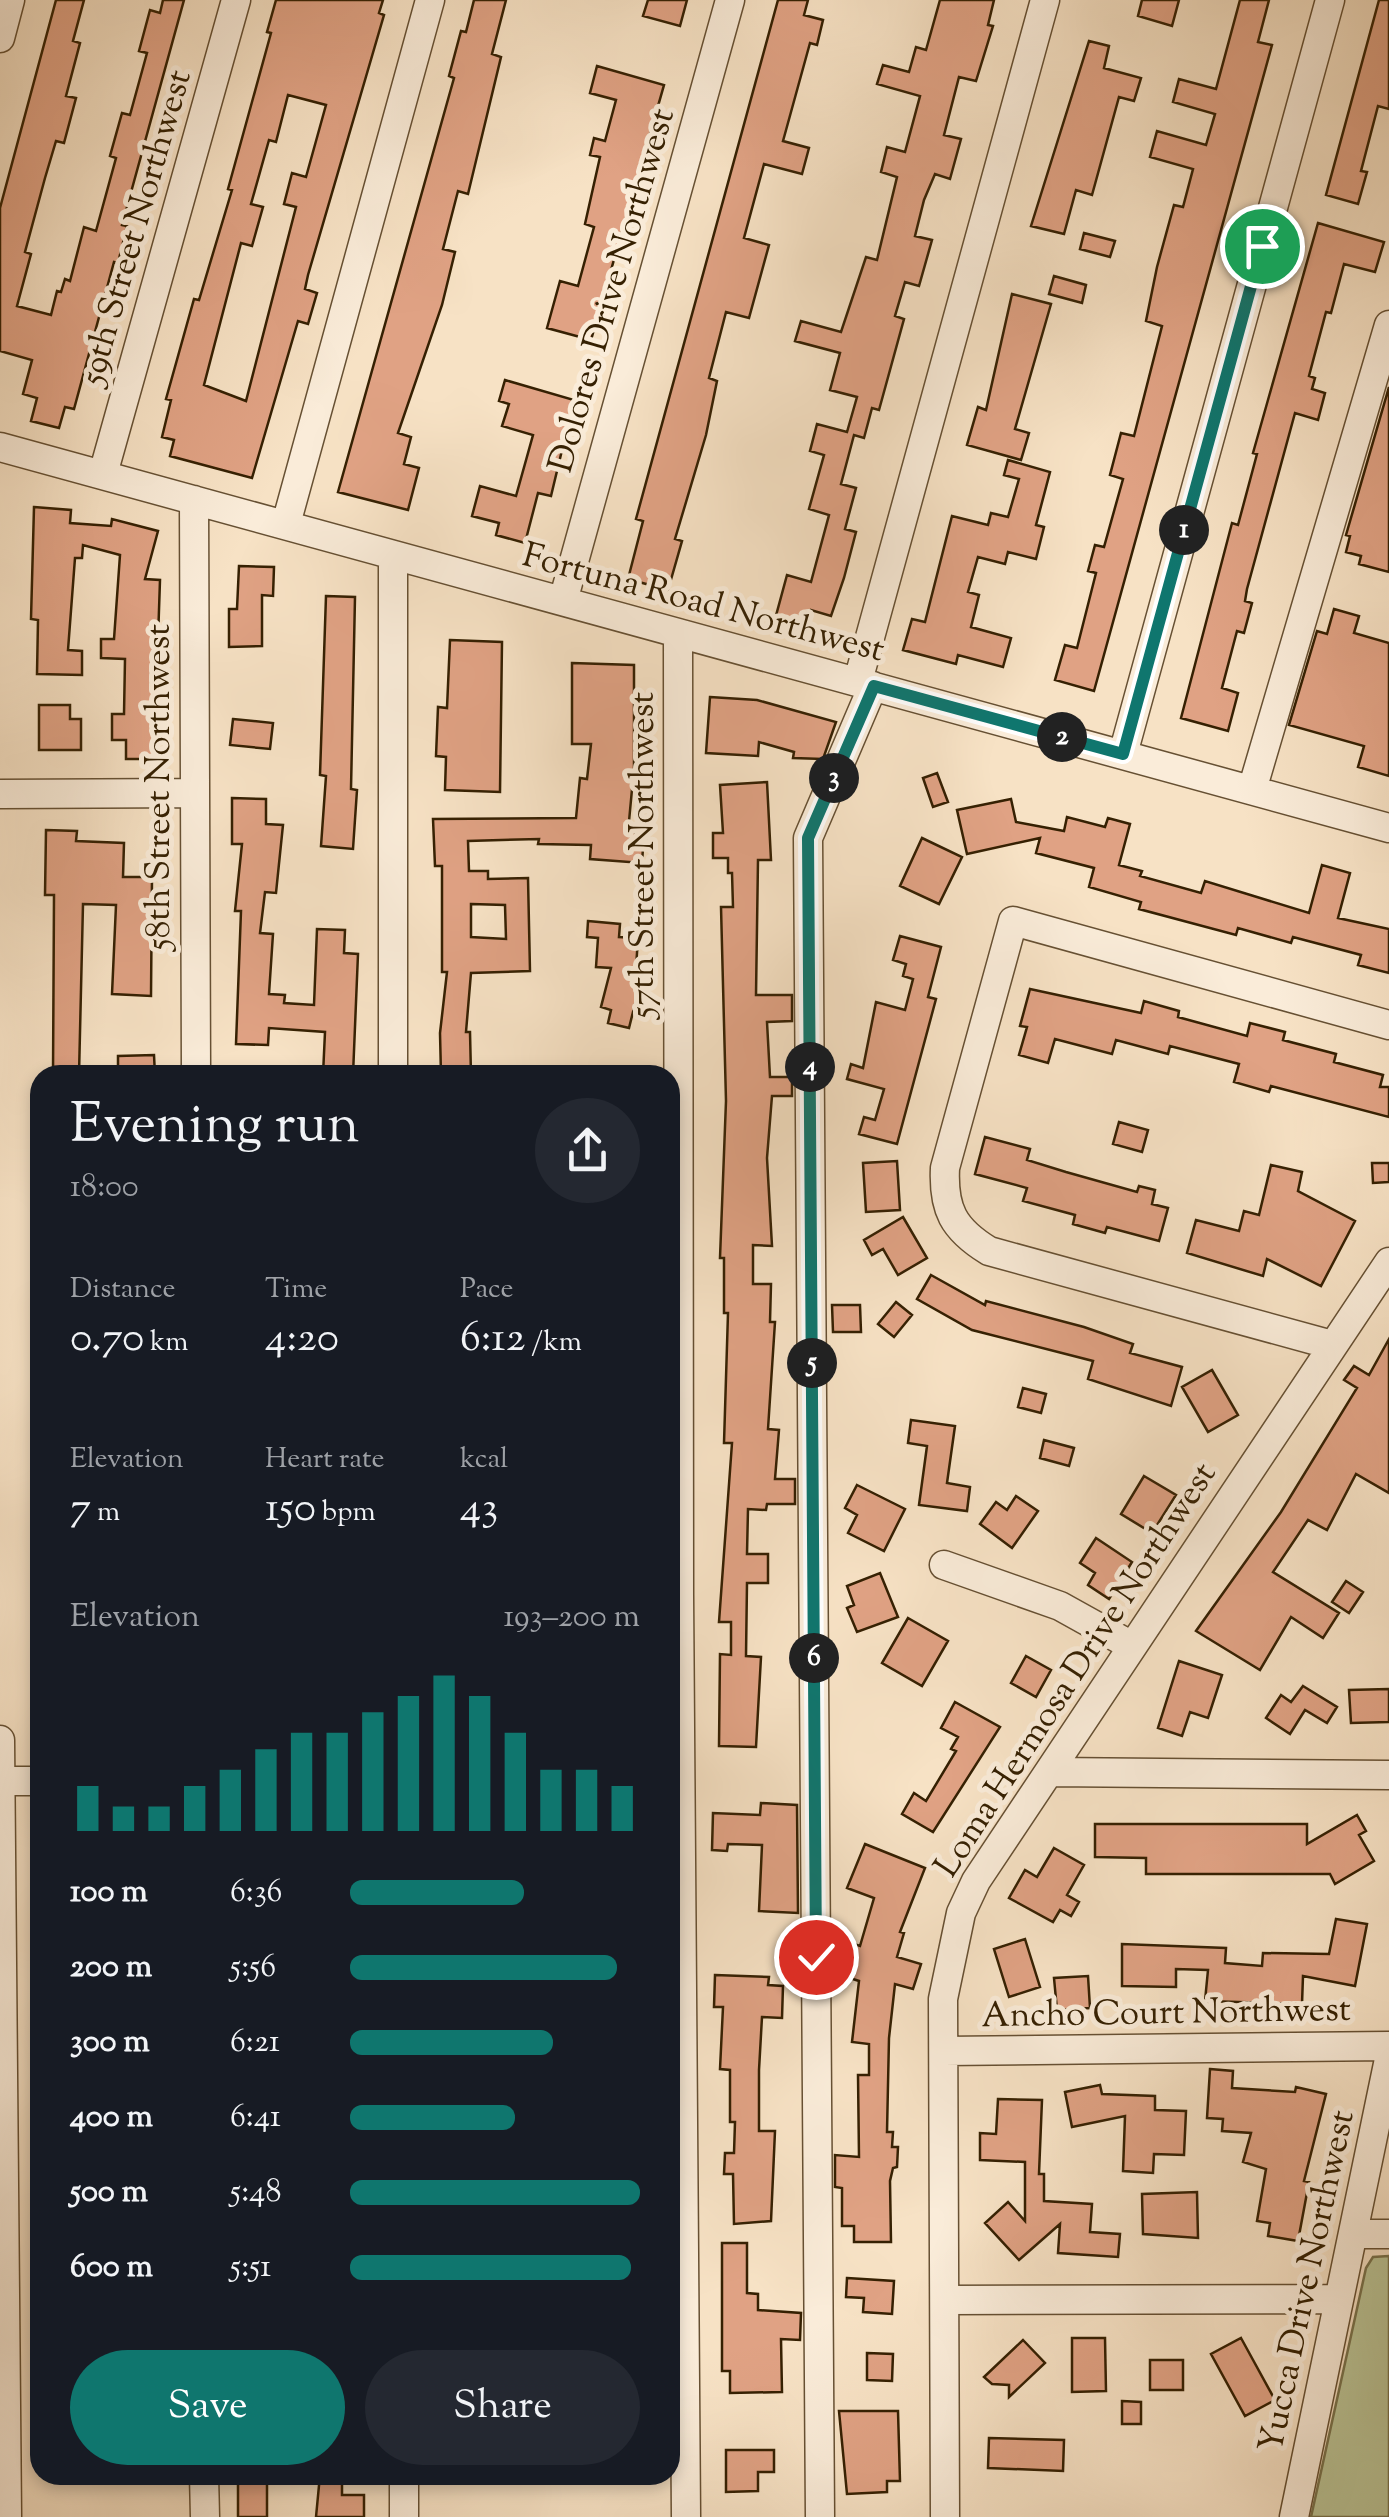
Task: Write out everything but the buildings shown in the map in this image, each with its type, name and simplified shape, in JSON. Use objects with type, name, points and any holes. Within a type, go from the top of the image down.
[{"type":"street","points":[[0,38],[10,0]]},
{"type":"street","name":"59th Street Northwest","points":[[103,474],[236,0]]},
{"type":"street","points":[[286,524],[430,0]]},
{"type":"street","name":"Dolores Drive Northwest","points":[[563,601],[730,0]]},
{"type":"street","points":[[820,2517],[808,838],[866,683],[1046,0]]},
{"type":"street","points":[[1123,754],[1330,0]]},
{"type":"street","points":[[1252,790],[1388,332]]},
{"type":"street","name":"Fortuna Road Northwest","points":[[0,447],[1389,828]]},
{"type":"street","name":"58th Street Northwest","points":[[194,500],[196,1065]]},
{"type":"street","points":[[393,555],[393,1065]]},
{"type":"street","name":"57th Street Northwest","points":[[676,1065],[678,632]]},
{"type":"street","points":[[0,794],[195,792]]},
{"type":"street","points":[[1332,1346],[989,1250],[951,1220],[944,1196],[945,1168],[1013,921],[1389,1025]]},
{"type":"street","name":"Loma Hermosa Drive Northwest","points":[[946,2517],[948,2300],[943,1999],[961,1913],[976,1881],[1389,1262]]},
{"type":"street","points":[[944,1565],[1060,1606],[1132,1646]]},
{"type":"street","points":[[0,1740],[6,2517]]},
{"type":"street","points":[[1051,1772],[1389,1775]]},
{"type":"street","points":[[0,1780],[30,1780]]},
{"type":"street","name":"Ancho Court Northwest","points":[[944,2051],[1389,2046]]},
{"type":"street","name":"Yucca Drive Northwest","points":[[1294,2517],[1389,2060]]},
{"type":"street","name":"57th Street Northwest","points":[[680,2218],[686,2517]]},
{"type":"street","points":[[1353,2234],[1389,2234]]},
{"type":"street","points":[[948,2300],[1338,2299]]},
{"type":"street","points":[[204,2485],[204,2517]]},
{"type":"street","points":[[404,2485],[404,2517]]},
{"type":"green space","points":[[1389,2256],[1389,2517],[1311,2517],[1366,2268],[1373,2257]]},
{"type":"route","points":[[816,1957],[808,838],[874,686],[1123,754],[1262,246]]}]
